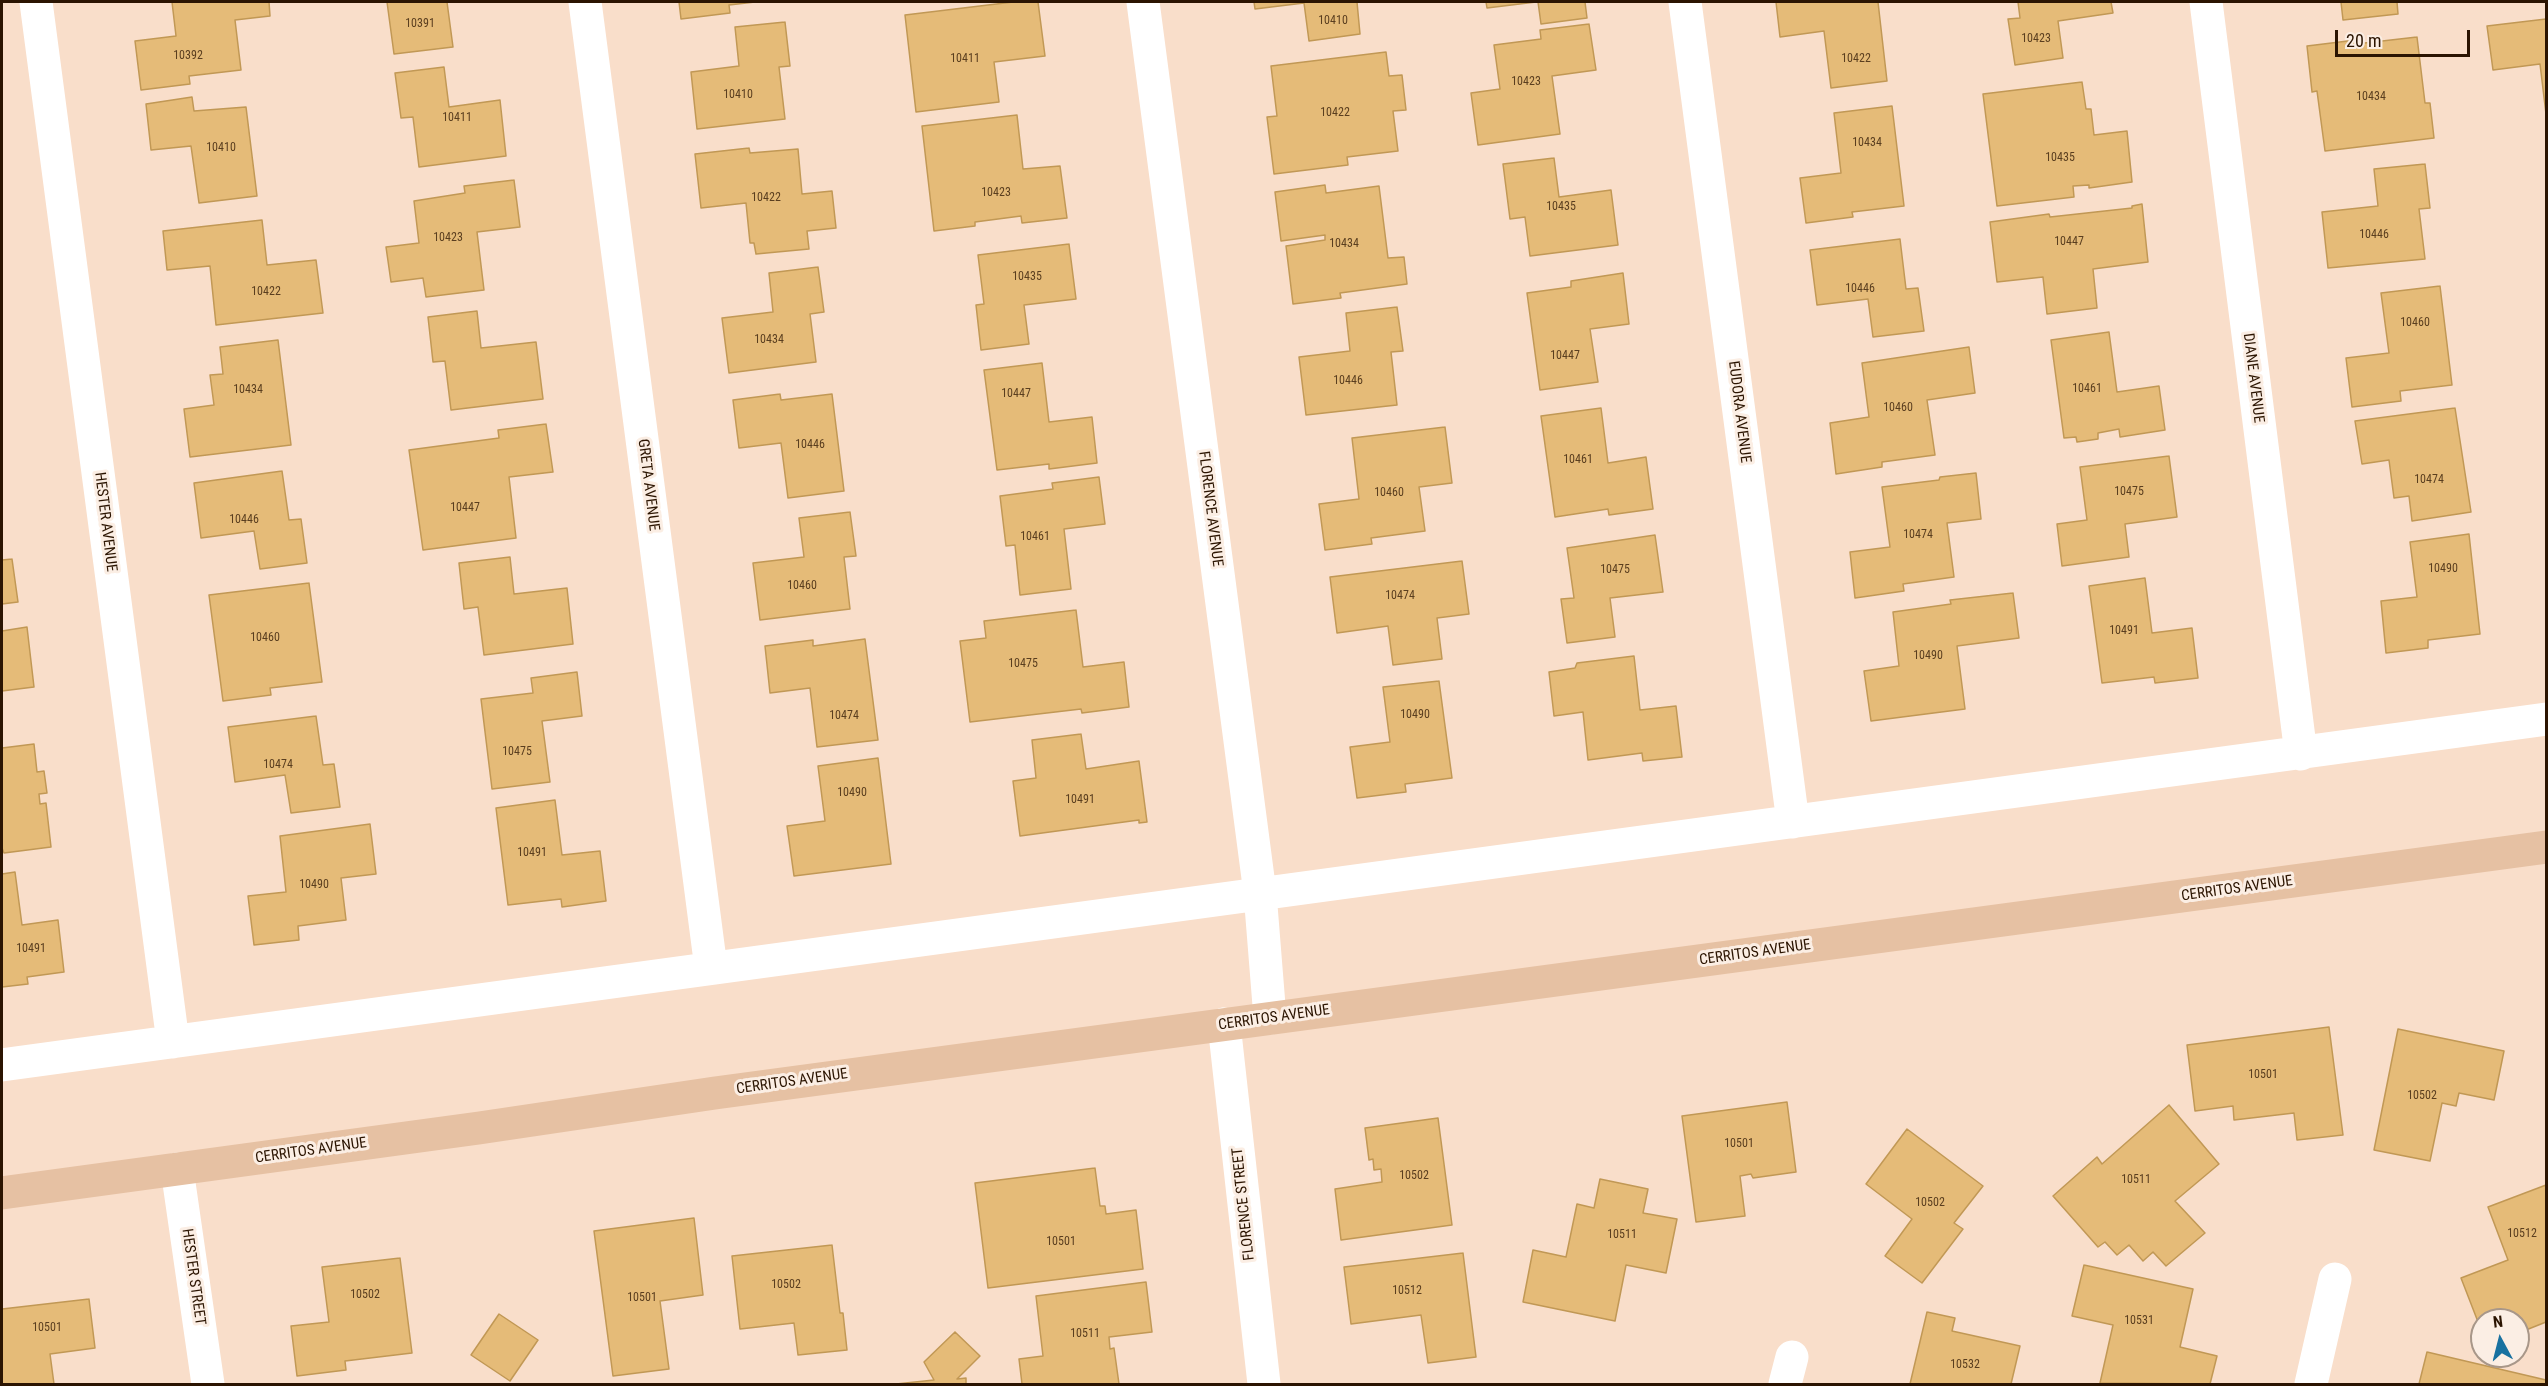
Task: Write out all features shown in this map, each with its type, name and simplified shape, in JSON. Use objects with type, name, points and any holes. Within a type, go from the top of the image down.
[{"type":"main road","name":"CERRITOS AVENUE","points":[[2,1193],[1224,1024],[2547,847]]},
{"type":"street","name":"HESTER AVENUE","points":[[36,2],[173,1042]]},
{"type":"street","name":"GRETA AVENUE","points":[[585,2],[711,968]]},
{"type":"street","name":"FLORENCE AVENUE","points":[[1143,2],[1260,893],[1270,1018]]},
{"type":"street","name":"EUDORA AVENUE","points":[[1685,2],[1793,822]]},
{"type":"street","name":"DIANE AVENUE","points":[[2206,2],[2301,754]]},
{"type":"street","points":[[2,1065],[2547,719]]},
{"type":"street","name":"FLORENCE STREET","points":[[1224,1024],[1264,1384]]},
{"type":"street","name":"HESTER STREET","points":[[177,1169],[208,1384]]},
{"type":"street","points":[[2311,1384],[2335,1279]]},
{"type":"building","points":[[172,2],[269,2],[270,16],[235,20],[241,70],[189,76],[190,84],[141,90],[135,41],[176,36]]},
{"type":"building","points":[[387,2],[447,2],[453,47],[394,54]]},
{"type":"building","points":[[679,2],[755,2],[729,5],[730,13],[681,19]]},
{"type":"building","points":[[1013,2],[1038,2],[1045,56],[994,62],[999,102],[916,112],[905,15]]},
{"type":"building","points":[[1254,2],[1357,2],[1360,34],[1309,41],[1304,3],[1255,9]]},
{"type":"building","points":[[1486,2],[1536,2],[1487,8]]},
{"type":"building","points":[[1538,2],[1585,2],[1587,18],[1541,24]]},
{"type":"building","points":[[1776,2],[1878,2],[1887,81],[1831,88],[1824,31],[1780,37]]},
{"type":"building","points":[[2018,2],[2111,2],[2113,13],[2058,21],[2063,58],[2015,65],[2008,19],[2020,18]]},
{"type":"building","points":[[2341,2],[2397,2],[2398,14],[2343,20]]},
{"type":"building","points":[[2546,19],[2546,114],[2540,64],[2493,70],[2487,26]]},
{"type":"building","points":[[785,22],[790,66],[779,67],[785,119],[697,129],[691,72],[739,66],[735,27]]},
{"type":"building","points":[[1589,24],[1596,70],[1552,76],[1560,134],[1478,145],[1471,93],[1500,89],[1494,45],[1541,39],[1540,30]]},
{"type":"building","points":[[2417,37],[2425,103],[2430,103],[2434,138],[2325,151],[2317,91],[2312,92],[2307,46],[2356,40],[2356,44]]},
{"type":"building","points":[[1386,52],[1389,76],[1402,75],[1406,110],[1393,111],[1398,151],[1347,157],[1348,165],[1274,174],[1267,117],[1277,116],[1271,66]]},
{"type":"building","points":[[444,67],[449,107],[500,100],[506,156],[419,167],[413,117],[401,118],[395,73]]},
{"type":"building","points":[[2082,82],[2086,109],[2091,109],[2094,135],[2127,131],[2132,182],[2089,188],[2089,185],[2073,186],[2074,197],[1997,206],[1983,94]]},
{"type":"building","points":[[192,97],[194,111],[246,107],[257,196],[199,203],[191,146],[151,150],[146,104]]},
{"type":"building","points":[[1892,106],[1904,206],[1852,212],[1853,217],[1806,223],[1800,178],[1841,173],[1834,113]]},
{"type":"building","points":[[1017,115],[1023,169],[1060,166],[1067,218],[1022,223],[1021,216],[975,222],[975,226],[934,231],[922,126]]},
{"type":"building","points":[[749,148],[750,153],[798,149],[802,194],[832,191],[836,228],[807,231],[809,249],[756,254],[754,243],[750,243],[746,203],[701,208],[695,154]]},
{"type":"building","points":[[1554,158],[1559,197],[1611,190],[1618,245],[1530,256],[1525,217],[1510,219],[1503,164]]},
{"type":"building","points":[[2425,164],[2430,208],[2419,209],[2425,259],[2328,268],[2322,212],[2378,206],[2374,169]]},
{"type":"building","points":[[514,180],[520,227],[477,232],[484,290],[426,297],[423,278],[391,282],[386,247],[419,243],[414,201],[465,193],[464,186]]},
{"type":"building","points":[[1325,185],[1326,193],[1379,186],[1388,258],[1404,257],[1407,284],[1340,293],[1341,298],[1293,304],[1286,246],[1325,240],[1325,235],[1281,241],[1275,192]]},
{"type":"building","points":[[2142,204],[2148,262],[2093,269],[2097,308],[2047,314],[2043,277],[1997,282],[1990,222],[2049,214],[2050,217],[2132,208],[2132,206]]},
{"type":"building","points":[[262,220],[267,265],[316,260],[323,313],[216,325],[210,266],[167,270],[163,231]]},
{"type":"building","points":[[1900,239],[1906,289],[1918,288],[1924,331],[1873,337],[1868,299],[1817,305],[1810,250]]},
{"type":"building","points":[[1069,244],[1076,299],[1024,305],[1029,344],[981,350],[976,305],[984,304],[978,255]]},
{"type":"building","points":[[818,267],[824,312],[810,314],[816,362],[729,373],[722,318],[773,312],[769,273]]},
{"type":"building","points":[[1623,273],[1629,324],[1590,329],[1598,382],[1540,390],[1527,293],[1571,287],[1571,281]]},
{"type":"building","points":[[2440,286],[2452,385],[2400,391],[2401,401],[2352,407],[2346,358],[2389,353],[2381,293]]},
{"type":"building","points":[[1397,307],[1403,351],[1391,352],[1397,405],[1306,415],[1299,357],[1350,351],[1346,313]]},
{"type":"building","points":[[477,311],[481,348],[536,342],[543,399],[451,410],[445,361],[433,362],[428,317]]},
{"type":"building","points":[[2109,332],[2117,392],[2159,386],[2165,430],[2120,437],[2119,429],[2098,433],[2098,439],[2077,442],[2076,437],[2064,438],[2051,340]]},
{"type":"building","points":[[278,340],[291,445],[190,457],[184,409],[214,405],[210,375],[223,374],[220,347]]},
{"type":"building","points":[[1969,347],[1975,393],[1927,400],[1935,455],[1882,462],[1882,467],[1836,474],[1830,423],[1869,417],[1862,363]]},
{"type":"building","points":[[1042,363],[1049,422],[1092,417],[1097,463],[1049,469],[1049,464],[997,470],[984,370]]},
{"type":"building","points":[[780,394],[781,400],[832,394],[844,491],[788,498],[781,443],[739,448],[733,400]]},
{"type":"building","points":[[1601,408],[1608,463],[1646,457],[1653,509],[1609,515],[1608,509],[1555,517],[1541,416]]},
{"type":"building","points":[[2455,408],[2471,512],[2412,521],[2409,496],[2394,498],[2389,460],[2362,464],[2355,421]]},
{"type":"building","points":[[546,424],[553,472],[509,477],[516,538],[423,550],[409,450],[499,438],[498,430]]},
{"type":"building","points":[[1445,427],[1452,483],[1419,487],[1425,531],[1371,538],[1372,544],[1325,550],[1319,504],[1359,499],[1352,438]]},
{"type":"building","points":[[2169,456],[2177,517],[2125,524],[2129,557],[2062,566],[2057,524],[2087,520],[2080,467]]},
{"type":"building","points":[[282,471],[289,520],[301,519],[307,563],[260,569],[254,531],[201,538],[194,483]]},
{"type":"building","points":[[1976,473],[1981,519],[1947,523],[1954,577],[1903,584],[1904,591],[1855,598],[1850,552],[1890,547],[1882,487]]},
{"type":"building","points":[[1099,477],[1105,524],[1064,529],[1071,589],[1020,595],[1015,545],[1006,546],[1000,496],[1053,489],[1052,483]]},
{"type":"building","points":[[850,512],[856,556],[844,557],[850,609],[760,620],[753,563],[804,557],[799,518]]},
{"type":"building","points":[[2469,534],[2480,634],[2428,640],[2428,648],[2386,653],[2381,601],[2417,597],[2410,542]]},
{"type":"building","points":[[1655,535],[1663,592],[1610,598],[1615,637],[1567,643],[1561,599],[1574,598],[1567,548]]},
{"type":"building","points":[[510,557],[514,594],[567,588],[573,644],[484,655],[478,607],[464,609],[459,563]]},
{"type":"building","points":[[12,559],[18,602],[2,604],[2,560]]},
{"type":"building","points":[[1462,561],[1469,614],[1437,618],[1442,659],[1393,665],[1388,626],[1337,633],[1330,577]]},
{"type":"building","points":[[2145,578],[2152,633],[2192,628],[2198,678],[2155,683],[2154,677],[2102,683],[2089,586]]},
{"type":"building","points":[[309,583],[322,682],[270,688],[271,695],[223,701],[209,595]]},
{"type":"building","points":[[2013,593],[2019,638],[1957,646],[1965,709],[1871,721],[1864,671],[1899,666],[1893,612],[1951,604],[1950,600]]},
{"type":"building","points":[[1076,610],[1083,667],[1124,662],[1129,707],[1082,713],[1081,709],[970,722],[960,641],[986,638],[984,621]]},
{"type":"building","points":[[27,627],[34,687],[2,691],[2,631]]},
{"type":"building","points":[[865,639],[878,740],[817,747],[810,688],[770,693],[765,646],[813,640],[813,646]]},
{"type":"building","points":[[1634,656],[1640,710],[1676,706],[1682,757],[1643,761],[1642,753],[1588,760],[1583,712],[1554,716],[1549,672],[1575,668],[1577,663]]},
{"type":"building","points":[[577,672],[582,716],[542,721],[550,782],[492,789],[481,699],[533,693],[531,678]]},
{"type":"building","points":[[1439,681],[1452,778],[1405,784],[1406,792],[1357,798],[1350,747],[1390,742],[1383,687]]},
{"type":"building","points":[[316,716],[323,765],[334,764],[340,807],[291,813],[285,775],[235,782],[228,727]]},
{"type":"building","points":[[1081,734],[1086,769],[1139,761],[1147,822],[1139,823],[1139,820],[1020,836],[1013,781],[1036,778],[1032,740]]},
{"type":"building","points":[[34,744],[37,772],[44,771],[47,793],[39,794],[40,804],[46,803],[51,847],[4,853],[2,848],[2,748]]},
{"type":"building","points":[[878,758],[891,864],[794,876],[787,826],[825,821],[818,766]]},
{"type":"building","points":[[555,800],[562,855],[600,851],[606,901],[562,907],[561,899],[508,905],[496,808]]},
{"type":"building","points":[[370,824],[376,874],[341,878],[346,920],[298,926],[299,940],[254,945],[248,896],[286,892],[280,836]]},
{"type":"building","points":[[15,872],[22,925],[58,920],[64,972],[27,977],[28,984],[2,987],[2,874]]},
{"type":"building","points":[[2329,1027],[2343,1135],[2297,1140],[2294,1113],[2234,1120],[2233,1106],[2195,1111],[2187,1045]]},
{"type":"building","points":[[2398,1029],[2504,1051],[2494,1100],[2459,1093],[2456,1106],[2442,1103],[2430,1161],[2374,1150]]},
{"type":"building","points":[[1787,1102],[1796,1172],[1753,1178],[1751,1174],[1740,1176],[1745,1216],[1696,1222],[1682,1116]]},
{"type":"building","points":[[2169,1105],[2219,1164],[2175,1201],[2205,1233],[2166,1266],[2153,1252],[2143,1261],[2129,1245],[2117,1255],[2105,1242],[2098,1247],[2053,1196],[2097,1157],[2102,1164]]},
{"type":"building","points":[[1438,1118],[1452,1225],[1341,1240],[1335,1189],[1382,1182],[1381,1169],[1374,1170],[1373,1159],[1369,1160],[1365,1128]]},
{"type":"building","points":[[1907,1129],[1983,1186],[1954,1223],[1963,1229],[1922,1283],[1885,1256],[1912,1219],[1866,1184]]},
{"type":"building","points":[[1095,1168],[1100,1206],[1105,1206],[1106,1214],[1136,1210],[1143,1269],[988,1288],[975,1183]]},
{"type":"building","points":[[1600,1179],[1648,1189],[1643,1213],[1677,1219],[1666,1273],[1626,1265],[1615,1321],[1523,1302],[1533,1250],[1566,1257],[1577,1204],[1594,1208]]},
{"type":"building","points":[[2546,1185],[2546,1322],[2530,1328],[2530,1308],[2473,1308],[2461,1278],[2508,1260],[2488,1207]]},
{"type":"building","points":[[694,1218],[703,1295],[660,1301],[669,1369],[613,1376],[594,1231]]},
{"type":"building","points":[[832,1245],[847,1350],[798,1355],[794,1323],[740,1329],[732,1256]]},
{"type":"building","points":[[1463,1253],[1476,1357],[1428,1363],[1421,1315],[1351,1324],[1344,1267]]},
{"type":"building","points":[[400,1258],[412,1353],[345,1361],[346,1370],[297,1376],[291,1326],[329,1322],[322,1267]]},
{"type":"building","points":[[2084,1265],[2193,1289],[2180,1347],[2217,1356],[2210,1384],[2100,1383],[2113,1325],[2072,1316]]},
{"type":"building","points":[[1146,1282],[1152,1332],[1109,1337],[1110,1349],[1114,1348],[1119,1384],[1022,1384],[1019,1359],[1043,1356],[1036,1296]]},
{"type":"building","points":[[89,1299],[95,1348],[50,1354],[54,1384],[2,1384],[2,1309]]},
{"type":"building","points":[[1927,1312],[1955,1318],[1952,1331],[2020,1346],[2011,1384],[1910,1384]]},
{"type":"building","points":[[499,1314],[538,1340],[510,1381],[471,1355]]},
{"type":"building","points":[[955,1332],[980,1356],[957,1379],[966,1378],[966,1384],[896,1384],[934,1380],[924,1362]]},
{"type":"building","points":[[2427,1352],[2470,1362],[2470,1368],[2495,1368],[2546,1380],[2546,1384],[2419,1384]]}]
